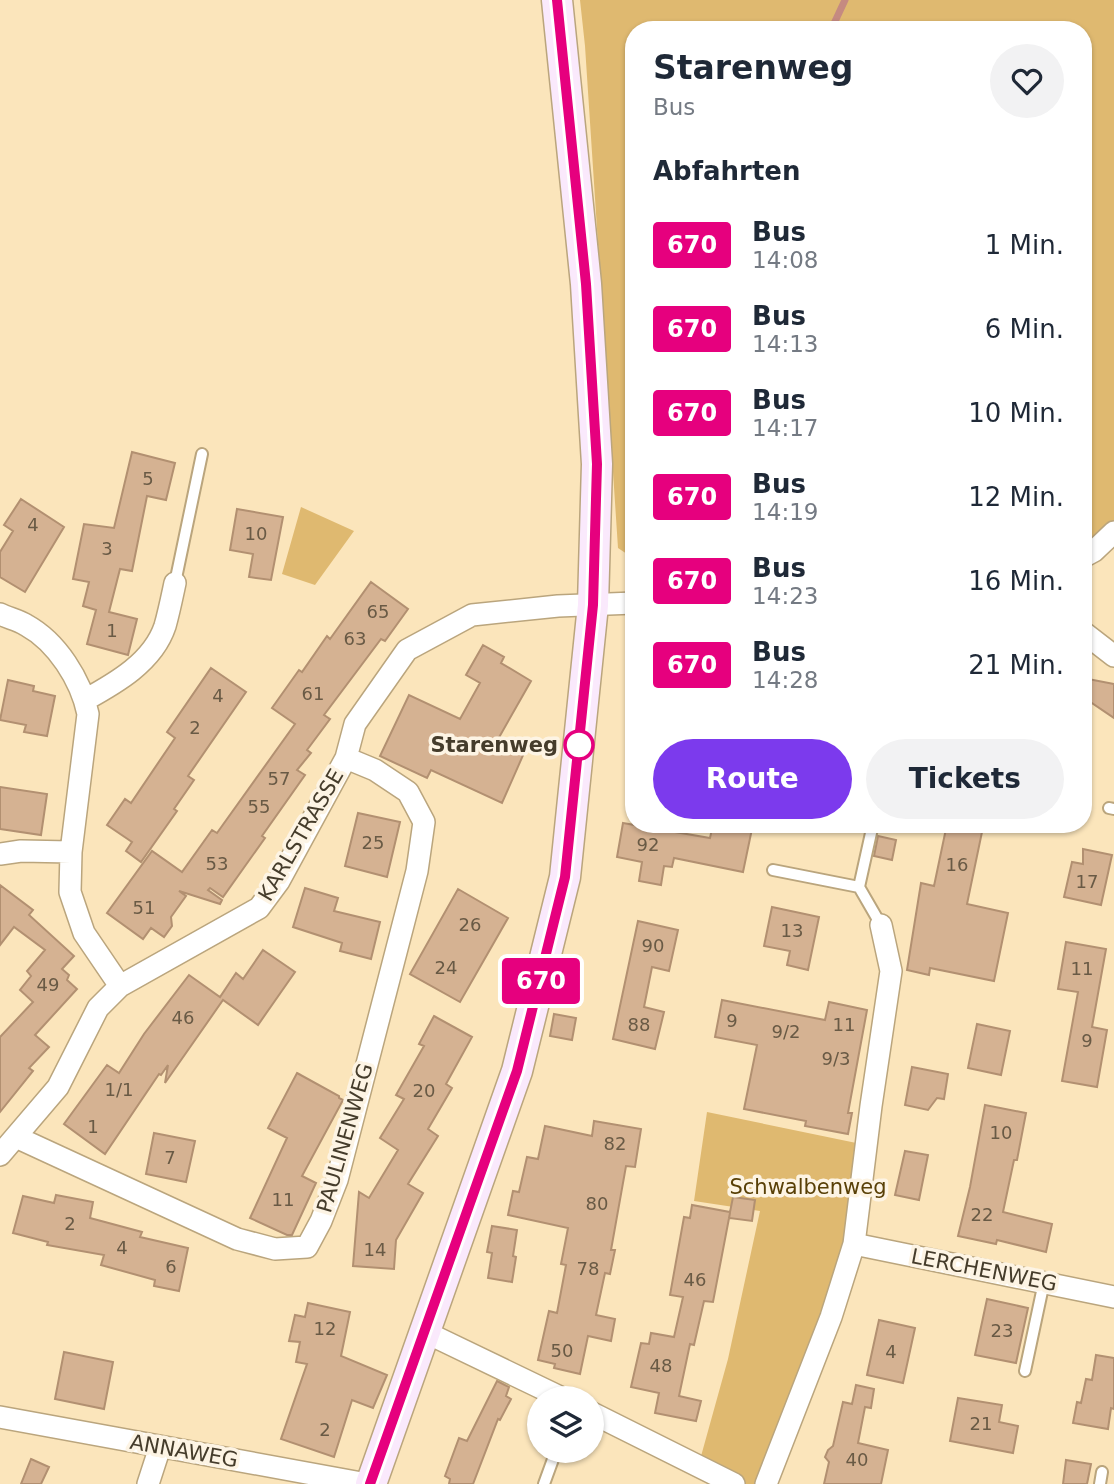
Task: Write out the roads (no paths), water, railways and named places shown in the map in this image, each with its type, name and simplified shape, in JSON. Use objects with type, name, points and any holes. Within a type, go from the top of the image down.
[{"type":"street","points":[[369,1484],[517,1071],[565,877],[593,605],[597,464],[586,284],[557,0]]},
{"type":"street","points":[[1092,552],[1114,533]]},
{"type":"street","points":[[85,700],[122,680],[150,652],[164,629],[175,583]]},
{"type":"street","points":[[593,605],[625,603]]},
{"type":"street","name":"KARLSTRASSE","points":[[0,1155],[58,1087],[98,1008],[120,986],[259,908],[279,881],[346,758],[355,724],[407,650],[472,615],[593,605]]},
{"type":"street","points":[[0,614],[26,625],[52,646],[80,685],[85,700],[88,714],[71,852],[70,892],[84,933],[120,986]]},
{"type":"street","points":[[1092,639],[1114,656]]},
{"type":"street","name":"PAULINENWEG","points":[[16,1137],[237,1239],[275,1249],[307,1247],[321,1221],[337,1180],[417,871],[424,822],[408,792],[375,770],[346,758]]},
{"type":"street","points":[[0,854],[21,851],[71,852]]},
{"type":"street","points":[[766,1484],[831,1317],[855,1244],[871,1106],[891,971],[881,925]]},
{"type":"street","name":"LERCHENWEG","points":[[855,1244],[1114,1297]]},
{"type":"street","points":[[423,1331],[537,1386]]},
{"type":"street","name":"ANNAWEG","points":[[0,1417],[369,1484]]},
{"type":"street","points":[[604,1419],[734,1484]]},
{"type":"street","points":[[148,1484],[160,1447]]},
{"type":"lane","points":[[175,583],[202,454]]},
{"type":"lane","points":[[871,833],[859,887],[881,925]]},
{"type":"lane","points":[[773,870],[859,887]]},
{"type":"lane","points":[[1026,1371],[1044,1282]]},
{"type":"lane","points":[[544,1484],[552,1463]]},
{"type":"waterway","points":[[835,21],[845,0]]},
{"type":"place","name":"Starenweg","points":[[579,745]]},
{"type":"park label","name":"Schwalbenweg","points":[[808,1187]]}]
